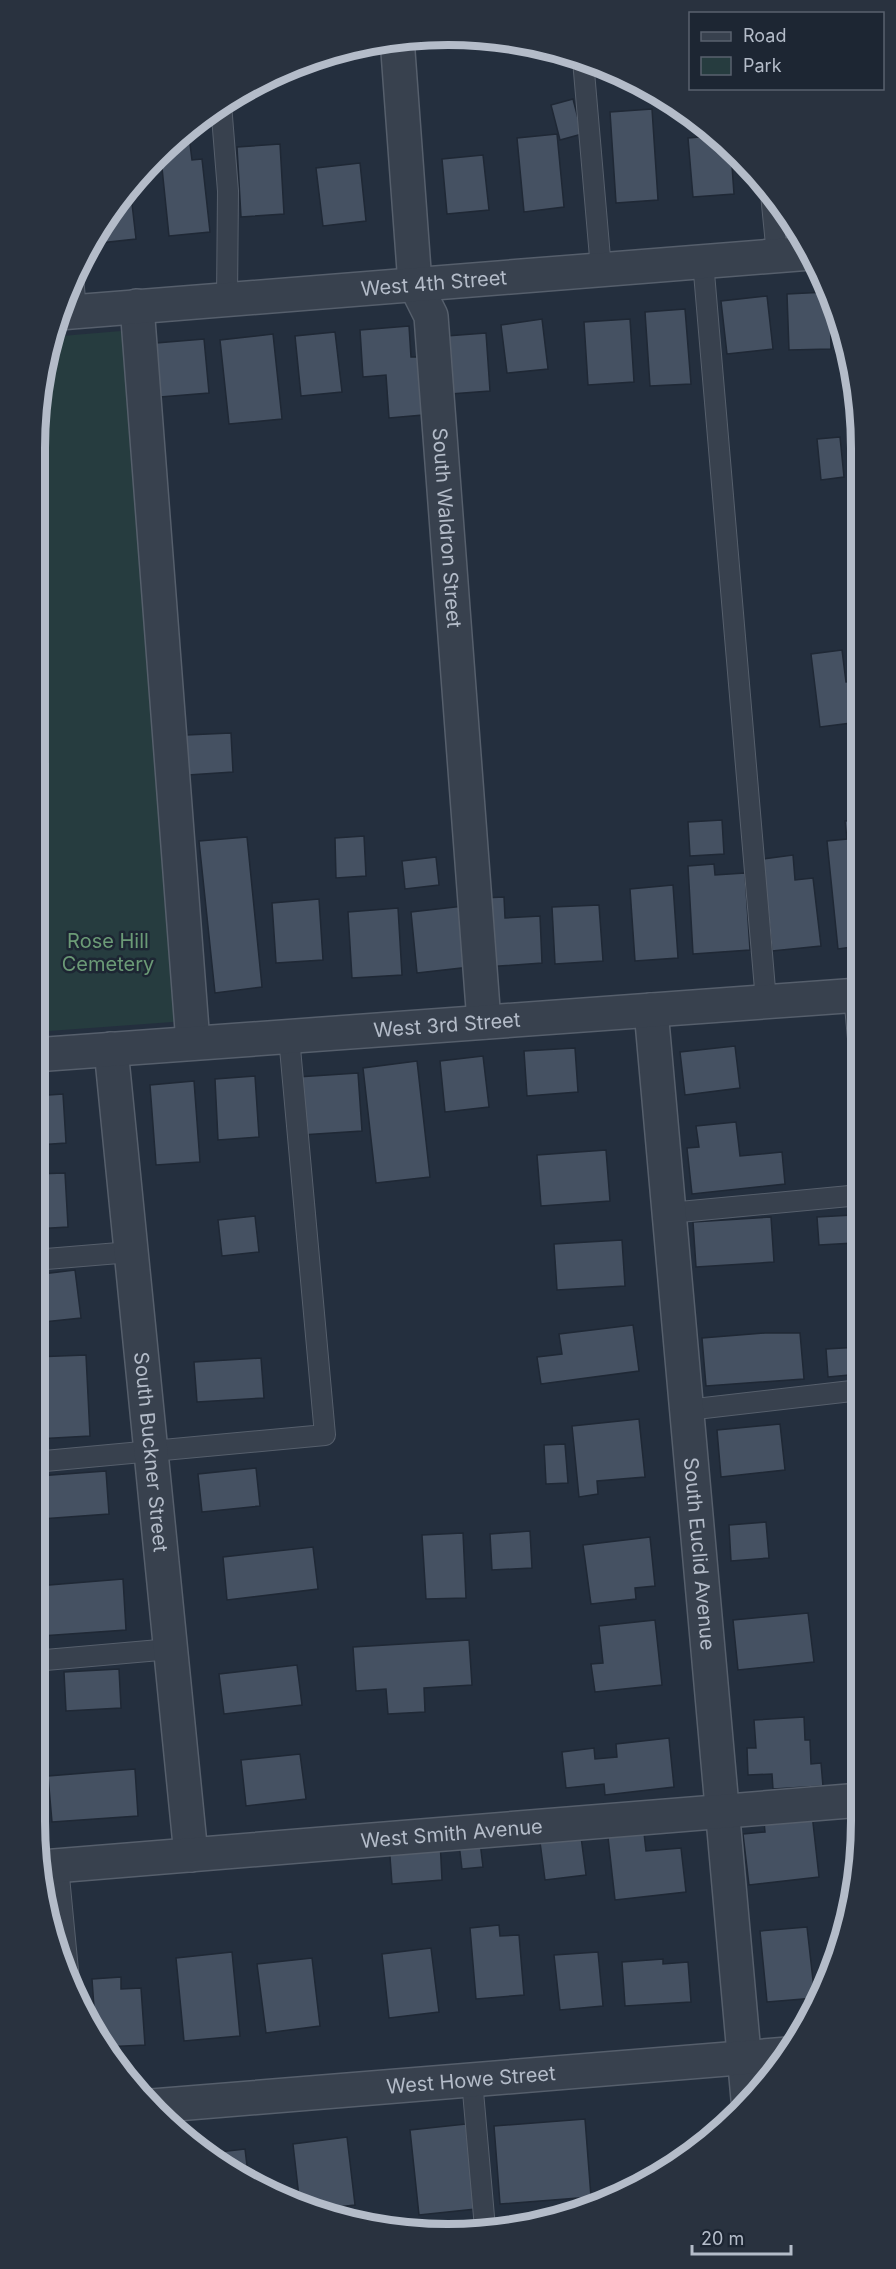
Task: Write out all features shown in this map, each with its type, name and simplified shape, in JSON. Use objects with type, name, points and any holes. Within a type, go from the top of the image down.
[{"type":"street","name":"South Waldron Street","points":[[398,48],[416,284],[431,316],[484,1022]]},
{"type":"street","name":"West 4th Street","points":[[69,312],[800,254]]},
{"type":"street","points":[[137,306],[193,1043]]},
{"type":"street","name":"West 3rd Street","points":[[45,1054],[851,995]]},
{"type":"street","name":"South Euclid Avenue","points":[[651,1010],[747,2091]]},
{"type":"street","name":"South Buckner Street","points":[[111,1049],[191,1855]]},
{"type":"street","name":"West Smith Avenue","points":[[50,1866],[851,1801]]},
{"type":"street","name":"West Howe Street","points":[[162,2105],[776,2055]]},
{"type":"lane","points":[[584,68],[601,269]]},
{"type":"lane","points":[[222,115],[228,191],[227,299]]},
{"type":"lane","points":[[773,209],[777,255]]},
{"type":"lane","points":[[703,261],[766,1002]]},
{"type":"lane","points":[[45,1461],[325,1435],[289,1037]]},
{"type":"lane","points":[[669,1212],[851,1196]]},
{"type":"lane","points":[[45,1259],[131,1252]]},
{"type":"lane","points":[[687,1410],[851,1391]]},
{"type":"lane","points":[[45,1659],[171,1649]]},
{"type":"lane","points":[[50,1866],[61,1932]]},
{"type":"lane","points":[[472,2080],[484,2222]]},
{"type":"green space","name":"Rose Hill Cemetery","points":[[133,330],[186,1021],[45,1031],[45,448],[48,395],[61,336]]},
{"type":"building","points":[[573,99],[582,134],[560,140],[551,105]]},
{"type":"building","points":[[652,109],[658,200],[616,203],[610,112]]},
{"type":"building","points":[[557,134],[564,207],[524,212],[517,138]]},
{"type":"building","points":[[704,137],[732,162],[734,194],[693,197],[688,138]]},
{"type":"building","points":[[189,139],[192,160],[202,159],[210,232],[169,236],[162,168],[158,168]]},
{"type":"building","points":[[280,144],[284,214],[241,217],[237,147]]},
{"type":"building","points":[[483,155],[489,210],[447,214],[442,159]]},
{"type":"building","points":[[360,163],[366,221],[323,226],[316,168]]},
{"type":"building","points":[[131,199],[136,239],[101,243]]},
{"type":"building","points":[[819,292],[830,319],[831,349],[789,350],[787,294]]},
{"type":"building","points":[[767,296],[773,349],[727,354],[721,301]]},
{"type":"building","points":[[685,309],[691,384],[650,386],[645,312]]},
{"type":"building","points":[[542,319],[548,369],[507,373],[501,325]]},
{"type":"building","points":[[630,319],[634,382],[588,385],[584,322]]},
{"type":"building","points":[[409,326],[411,357],[418,357],[423,415],[389,418],[386,375],[363,377],[360,330]]},
{"type":"building","points":[[335,332],[342,392],[301,396],[295,336]]},
{"type":"building","points":[[486,333],[490,391],[450,394],[446,336]]},
{"type":"building","points":[[273,334],[282,419],[229,424],[220,340]]},
{"type":"building","points":[[204,339],[209,393],[160,397],[156,343]]},
{"type":"building","points":[[840,437],[844,477],[821,480],[817,439]]},
{"type":"building","points":[[842,650],[846,682],[851,682],[851,723],[820,727],[811,654]]},
{"type":"building","points":[[231,733],[233,772],[188,775],[186,735]]},
{"type":"building","points":[[722,820],[724,854],[690,856],[688,822]]},
{"type":"building","points":[[845,821],[851,821],[851,947],[838,949],[827,841],[847,839]]},
{"type":"building","points":[[364,836],[366,876],[336,878],[335,838]]},
{"type":"building","points":[[247,837],[262,987],[215,993],[199,841]]},
{"type":"building","points":[[793,855],[795,880],[813,878],[821,946],[772,951],[763,859]]},
{"type":"building","points":[[436,857],[439,885],[405,889],[402,861]]},
{"type":"building","points":[[714,864],[715,875],[745,873],[750,950],[693,954],[688,866]]},
{"type":"building","points":[[673,885],[678,958],[635,961],[630,889]]},
{"type":"building","points":[[504,897],[505,918],[540,916],[542,963],[485,967],[482,898]]},
{"type":"building","points":[[319,899],[323,960],[276,963],[272,903]]},
{"type":"building","points":[[599,905],[603,961],[555,964],[552,907]]},
{"type":"building","points":[[464,906],[470,967],[417,973],[411,912]]},
{"type":"building","points":[[398,908],[402,975],[352,978],[348,912]]},
{"type":"building","points":[[735,1046],[740,1088],[685,1095],[680,1052]]},
{"type":"building","points":[[575,1048],[578,1092],[527,1096],[524,1051]]},
{"type":"building","points":[[483,1056],[489,1107],[445,1112],[440,1061]]},
{"type":"building","points":[[417,1061],[430,1177],[376,1183],[363,1068]]},
{"type":"building","points":[[358,1073],[362,1131],[301,1135],[297,1077]]},
{"type":"building","points":[[255,1076],[259,1137],[218,1140],[215,1079]]},
{"type":"building","points":[[194,1081],[200,1162],[156,1165],[150,1085]]},
{"type":"building","points":[[63,1094],[66,1143],[45,1144],[45,1095]]},
{"type":"building","points":[[736,1122],[740,1156],[782,1152],[785,1184],[692,1194],[687,1148],[699,1147],[696,1126]]},
{"type":"building","points":[[606,1150],[610,1201],[541,1206],[537,1155]]},
{"type":"building","points":[[65,1173],[68,1227],[45,1228],[45,1174]]},
{"type":"building","points":[[851,1215],[851,1243],[819,1245],[817,1217]]},
{"type":"building","points":[[255,1216],[259,1252],[222,1256],[218,1220]]},
{"type":"building","points":[[771,1217],[774,1262],[696,1267],[693,1222]]},
{"type":"building","points":[[622,1240],[625,1286],[557,1290],[554,1244]]},
{"type":"building","points":[[75,1270],[81,1318],[45,1322],[45,1274]]},
{"type":"building","points":[[633,1325],[639,1371],[541,1384],[537,1357],[562,1354],[559,1334]]},
{"type":"building","points":[[800,1333],[804,1379],[706,1386],[702,1338]]},
{"type":"building","points":[[851,1348],[851,1375],[828,1377],[826,1349]]},
{"type":"building","points":[[86,1355],[90,1436],[45,1438],[45,1357]]},
{"type":"building","points":[[261,1358],[264,1398],[197,1402],[194,1362]]},
{"type":"building","points":[[639,1419],[645,1477],[597,1481],[598,1494],[579,1497],[572,1426]]},
{"type":"building","points":[[780,1424],[785,1470],[721,1477],[717,1430]]},
{"type":"building","points":[[565,1444],[568,1483],[546,1484],[544,1445]]},
{"type":"building","points":[[256,1468],[260,1506],[202,1512],[198,1474]]},
{"type":"building","points":[[106,1471],[109,1514],[45,1519],[45,1475]]},
{"type":"building","points":[[766,1522],[769,1558],[731,1561],[729,1525]]},
{"type":"building","points":[[530,1531],[532,1568],[492,1570],[490,1534]]},
{"type":"building","points":[[463,1533],[466,1598],[426,1599],[422,1535]]},
{"type":"building","points":[[650,1537],[655,1586],[635,1588],[636,1599],[591,1604],[583,1545]]},
{"type":"building","points":[[313,1547],[318,1589],[227,1600],[223,1557]]},
{"type":"building","points":[[123,1579],[126,1630],[45,1636],[45,1585]]},
{"type":"building","points":[[808,1613],[814,1662],[738,1670],[733,1620]]},
{"type":"building","points":[[655,1620],[662,1685],[595,1692],[591,1664],[603,1663],[599,1626]]},
{"type":"building","points":[[469,1640],[472,1685],[424,1688],[425,1712],[388,1714],[386,1689],[356,1691],[353,1647]]},
{"type":"building","points":[[297,1665],[302,1705],[224,1714],[219,1674]]},
{"type":"building","points":[[119,1669],[121,1708],[66,1711],[64,1672]]},
{"type":"building","points":[[804,1717],[805,1740],[810,1740],[811,1764],[821,1763],[823,1786],[773,1789],[772,1774],[748,1775],[747,1748],[756,1748],[754,1720]]},
{"type":"building","points":[[669,1738],[674,1787],[605,1795],[604,1784],[566,1788],[562,1752],[594,1748],[595,1759],[617,1757],[616,1744]]},
{"type":"building","points":[[300,1754],[306,1799],[246,1806],[241,1760]]},
{"type":"building","points":[[135,1769],[138,1816],[52,1822],[48,1776]]},
{"type":"building","points":[[811,1805],[819,1877],[749,1885],[743,1834],[765,1832],[763,1811]]},
{"type":"building","points":[[643,1824],[646,1851],[681,1848],[686,1892],[615,1900],[607,1828]]},
{"type":"building","points":[[581,1837],[586,1875],[545,1880],[540,1842]]},
{"type":"building","points":[[440,1840],[442,1880],[392,1884],[389,1843]]},
{"type":"building","points":[[480,1842],[483,1867],[462,1869],[459,1844]]},
{"type":"building","points":[[499,1925],[500,1936],[519,1935],[524,1995],[476,1999],[470,1928]]},
{"type":"building","points":[[807,1927],[814,1988],[809,1998],[767,2002],[760,1931]]},
{"type":"building","points":[[431,1948],[439,2012],[389,2018],[382,1954]]},
{"type":"building","points":[[232,1952],[240,2036],[184,2041],[176,1958]]},
{"type":"building","points":[[598,1952],[603,2006],[560,2010],[554,1955]]},
{"type":"building","points":[[312,1958],[320,2026],[266,2033],[257,1964]]},
{"type":"building","points":[[663,1959],[663,1964],[688,1962],[691,2002],[625,2006],[622,1962]]},
{"type":"building","points":[[121,1977],[121,1989],[141,1988],[145,2045],[114,2047],[94,2013],[92,1979]]},
{"type":"building","points":[[585,2119],[591,2197],[500,2204],[494,2126]]},
{"type":"building","points":[[466,2124],[476,2209],[419,2215],[410,2130]]},
{"type":"building","points":[[347,2137],[355,2205],[334,2207],[299,2195],[293,2144]]},
{"type":"building","points":[[245,2149],[248,2171],[224,2156],[218,2152]]}]
